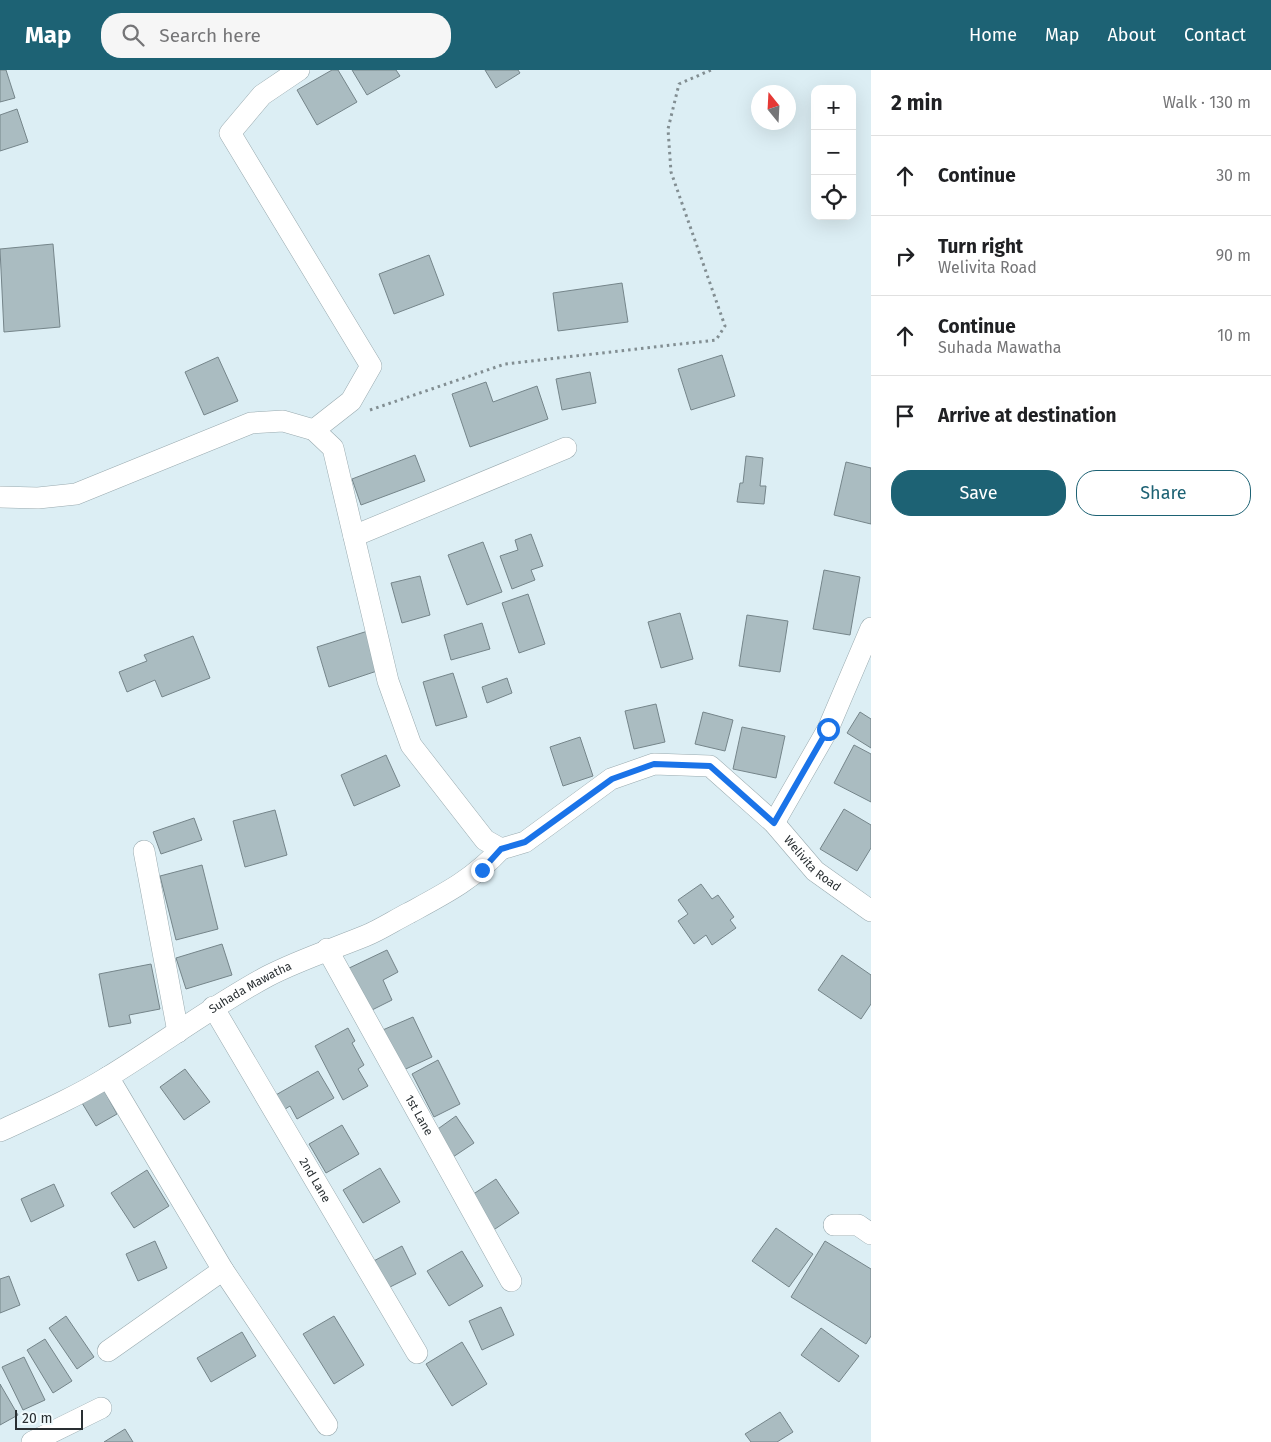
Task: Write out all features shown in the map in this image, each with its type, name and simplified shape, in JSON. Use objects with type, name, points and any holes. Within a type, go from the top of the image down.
[{"type":"street","points":[[299,70],[262,95],[230,133],[371,366],[351,401],[314,430]]},
{"type":"street","points":[[0,497],[38,498],[76,494],[251,423],[283,421],[314,430],[334,448],[388,682],[410,745],[486,840],[501,849]]},
{"type":"street","points":[[354,536],[566,448]]},
{"type":"street","points":[[774,823],[828,729],[871,628]]},
{"type":"street","name":"Welivita Road","points":[[501,849],[525,842],[612,779],[654,764],[710,766],[774,823],[815,871],[871,911]]},
{"type":"street","name":"Suhada Mawatha","points":[[0,1131],[63,1102],[108,1077],[213,1007],[270,975],[327,949],[367,935],[462,885],[482,870],[501,849]]},
{"type":"street","points":[[144,851],[178,1032]]},
{"type":"street","name":"1st Lane","points":[[327,949],[511,1281]]},
{"type":"street","name":"2nd Lane","points":[[213,1007],[417,1353]]},
{"type":"street","points":[[108,1077],[223,1270],[327,1425]]},
{"type":"street","points":[[834,1225],[858,1225],[871,1234]]},
{"type":"street","points":[[108,1351],[223,1270]]},
{"type":"street","points":[[32,1442],[101,1408]]},
{"type":"path","points":[[340,410],[374,410],[505,364],[716,340],[725,326],[671,172],[668,128],[679,84],[711,70]]},
{"type":"building","points":[[0,70],[6,70],[15,98],[0,102]]},
{"type":"building","points":[[332,70],[338,70],[357,102],[317,125],[297,90]]},
{"type":"building","points":[[352,70],[396,70],[400,76],[367,95]]},
{"type":"building","points":[[485,70],[518,70],[520,73],[496,88]]},
{"type":"building","points":[[17,109],[28,142],[0,151],[0,115]]},
{"type":"building","points":[[53,244],[60,327],[4,332],[0,249]]},
{"type":"building","points":[[429,255],[444,295],[394,314],[379,274]]},
{"type":"building","points":[[622,283],[628,322],[558,331],[553,293]]},
{"type":"building","points":[[722,355],[735,396],[691,410],[678,369]]},
{"type":"building","points":[[218,357],[238,401],[204,415],[185,372]]},
{"type":"building","points":[[590,372],[596,403],[562,410],[556,379]]},
{"type":"building","points":[[486,382],[493,402],[537,386],[548,419],[470,447],[452,394]]},
{"type":"building","points":[[415,455],[425,481],[361,505],[352,479]]},
{"type":"building","points":[[746,456],[763,458],[760,486],[766,486],[764,504],[737,502],[740,483],[743,483]]},
{"type":"building","points":[[846,462],[871,468],[871,524],[834,515]]},
{"type":"building","points":[[531,534],[543,566],[531,570],[535,580],[512,589],[500,556],[518,550],[515,540]]},
{"type":"building","points":[[483,542],[502,592],[467,605],[448,555]]},
{"type":"building","points":[[824,570],[860,577],[850,635],[813,629]]},
{"type":"building","points":[[420,576],[430,615],[402,623],[391,583]]},
{"type":"building","points":[[528,594],[545,644],[519,653],[502,603]]},
{"type":"building","points":[[680,613],[693,659],[661,668],[648,622]]},
{"type":"building","points":[[747,615],[788,621],[780,672],[739,666]]},
{"type":"building","points":[[482,623],[490,649],[451,660],[444,635]]},
{"type":"building","points":[[371,630],[383,669],[329,687],[317,647]]},
{"type":"building","points":[[193,636],[210,678],[162,697],[155,680],[127,692],[119,672],[147,661],[144,655]]},
{"type":"building","points":[[453,673],[467,717],[436,726],[423,682]]},
{"type":"building","points":[[507,678],[512,693],[487,703],[482,687]]},
{"type":"building","points":[[656,704],[665,742],[634,749],[625,711]]},
{"type":"building","points":[[703,712],[733,720],[725,751],[695,744]]},
{"type":"building","points":[[860,712],[871,719],[871,748],[847,733]]},
{"type":"building","points":[[742,727],[785,736],[776,778],[733,769]]},
{"type":"building","points":[[580,737],[593,776],[563,786],[550,747]]},
{"type":"building","points":[[854,745],[871,754],[871,802],[834,783]]},
{"type":"building","points":[[386,755],[400,786],[354,806],[341,775]]},
{"type":"building","points":[[844,809],[871,825],[871,848],[857,871],[820,849]]},
{"type":"building","points":[[275,810],[287,855],[245,867],[233,821]]},
{"type":"building","points":[[194,818],[202,840],[161,854],[153,832]]},
{"type":"building","points":[[202,865],[218,929],[176,940],[160,876]]},
{"type":"building","points":[[701,884],[712,899],[718,895],[734,917],[730,920],[736,928],[712,945],[706,935],[694,944],[678,921],[688,914],[678,900]]},
{"type":"building","points":[[222,944],[232,975],[186,989],[176,958]]},
{"type":"building","points":[[387,950],[398,972],[383,980],[392,1000],[366,1013],[345,970]]},
{"type":"building","points":[[842,955],[871,975],[871,1004],[861,1019],[818,990]]},
{"type":"building","points":[[151,964],[160,1009],[129,1015],[131,1023],[109,1027],[99,974]]},
{"type":"building","points":[[413,1017],[432,1057],[397,1073],[378,1032]]},
{"type":"building","points":[[348,1028],[355,1041],[352,1043],[364,1065],[358,1069],[368,1086],[343,1100],[315,1046]]},
{"type":"building","points":[[438,1060],[460,1104],[434,1117],[412,1074]]},
{"type":"building","points":[[185,1069],[210,1102],[184,1120],[160,1087]]},
{"type":"building","points":[[318,1071],[334,1098],[297,1119],[290,1106],[282,1111],[274,1096]]},
{"type":"building","points":[[104,1090],[117,1114],[96,1126],[82,1103]]},
{"type":"building","points":[[456,1116],[474,1143],[453,1157],[435,1131]]},
{"type":"building","points":[[342,1125],[359,1154],[326,1173],[309,1144]]},
{"type":"building","points":[[380,1168],[400,1202],[363,1223],[343,1190]]},
{"type":"building","points":[[147,1170],[169,1206],[134,1228],[111,1193]]},
{"type":"building","points":[[496,1179],[519,1213],[489,1233],[466,1199]]},
{"type":"building","points":[[54,1184],[64,1206],[31,1222],[21,1199]]},
{"type":"building","points":[[776,1228],[813,1254],[789,1287],[752,1261]]},
{"type":"building","points":[[155,1241],[167,1268],[138,1281],[126,1254]]},
{"type":"building","points":[[825,1241],[871,1269],[871,1336],[866,1344],[791,1297]]},
{"type":"building","points":[[402,1246],[416,1274],[382,1291],[368,1264]]},
{"type":"building","points":[[462,1251],[483,1286],[449,1306],[427,1271]]},
{"type":"building","points":[[9,1276],[20,1305],[0,1313],[0,1279]]},
{"type":"building","points":[[501,1307],[514,1335],[482,1350],[469,1321]]},
{"type":"building","points":[[66,1316],[94,1357],[77,1369],[49,1328]]},
{"type":"building","points":[[334,1316],[364,1365],[334,1384],[303,1334]]},
{"type":"building","points":[[821,1328],[859,1356],[839,1382],[801,1355]]},
{"type":"building","points":[[242,1332],[256,1356],[211,1382],[197,1358]]},
{"type":"building","points":[[45,1339],[72,1381],[53,1393],[27,1350]]},
{"type":"building","points":[[462,1342],[487,1384],[452,1406],[426,1364]]},
{"type":"building","points":[[24,1357],[45,1400],[23,1410],[2,1367]]},
{"type":"building","points":[[0,1384],[18,1415],[0,1425]]},
{"type":"building","points":[[780,1412],[793,1432],[777,1442],[751,1442],[745,1434]]},
{"type":"building","points":[[125,1429],[133,1442],[104,1442]]},
{"type":"route","points":[[482,870],[501,849],[525,842],[612,779],[654,764],[710,766],[774,823],[828,729]]}]
